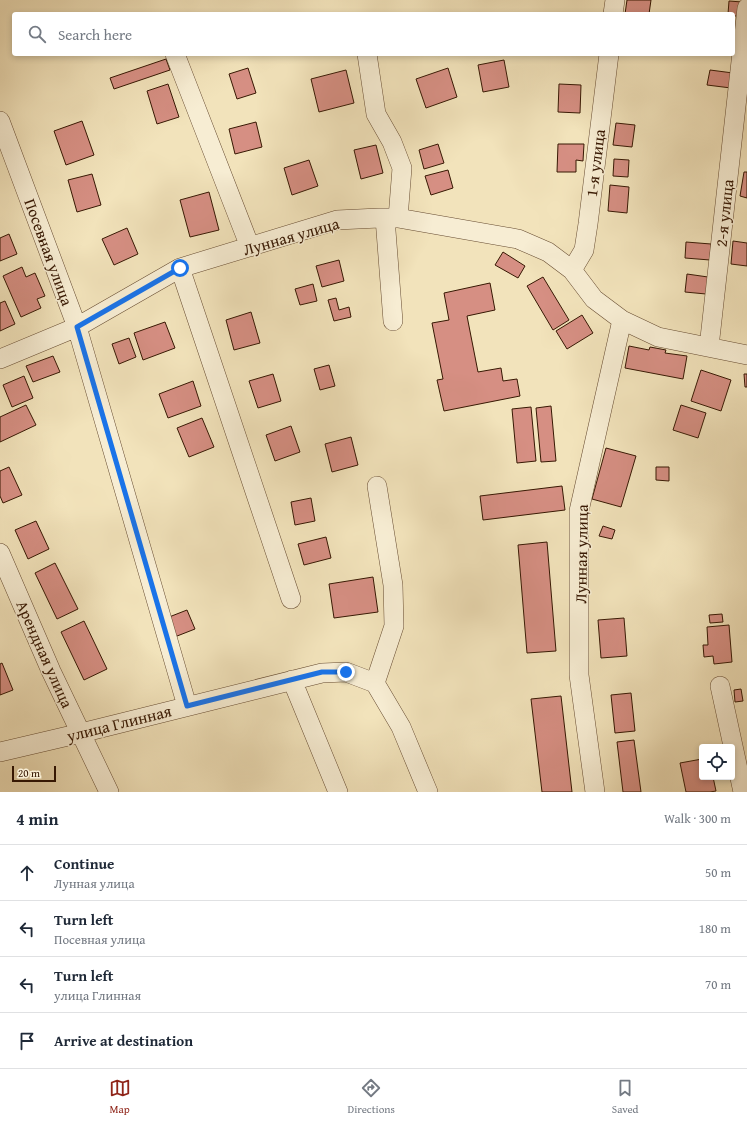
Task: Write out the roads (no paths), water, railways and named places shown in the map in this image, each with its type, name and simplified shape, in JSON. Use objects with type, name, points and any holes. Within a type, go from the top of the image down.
[{"type":"street","points":[[613,12],[615,0]]},
{"type":"street","name":"2-я улица","points":[[709,347],[747,8]]},
{"type":"street","points":[[176,56],[250,247]]},
{"type":"street","points":[[367,56],[376,114],[392,142],[402,168],[391,218],[393,321]]},
{"type":"street","name":"1-я улица","points":[[572,270],[584,250],[608,56]]},
{"type":"street","name":"Посевная улица","points":[[0,121],[77,327],[187,706]]},
{"type":"street","name":"Лунная улица","points":[[0,359],[77,327],[180,268],[337,220],[391,218],[518,239],[548,252],[572,270],[594,299],[622,320],[658,337],[747,355]]},
{"type":"street","points":[[180,268],[291,600]]},
{"type":"street","name":"Лунная улица","points":[[595,792],[579,675],[579,511],[622,320]]},
{"type":"street","points":[[378,486],[393,584],[394,626],[374,683],[401,727],[428,792]]},
{"type":"street","name":"Арендная улица","points":[[0,553],[51,671],[109,792]]},
{"type":"street","name":"улица Глинная","points":[[0,752],[322,672],[346,672],[374,683]]},
{"type":"street","points":[[292,680],[338,792]]},
{"type":"street","points":[[720,686],[742,792]]}]
